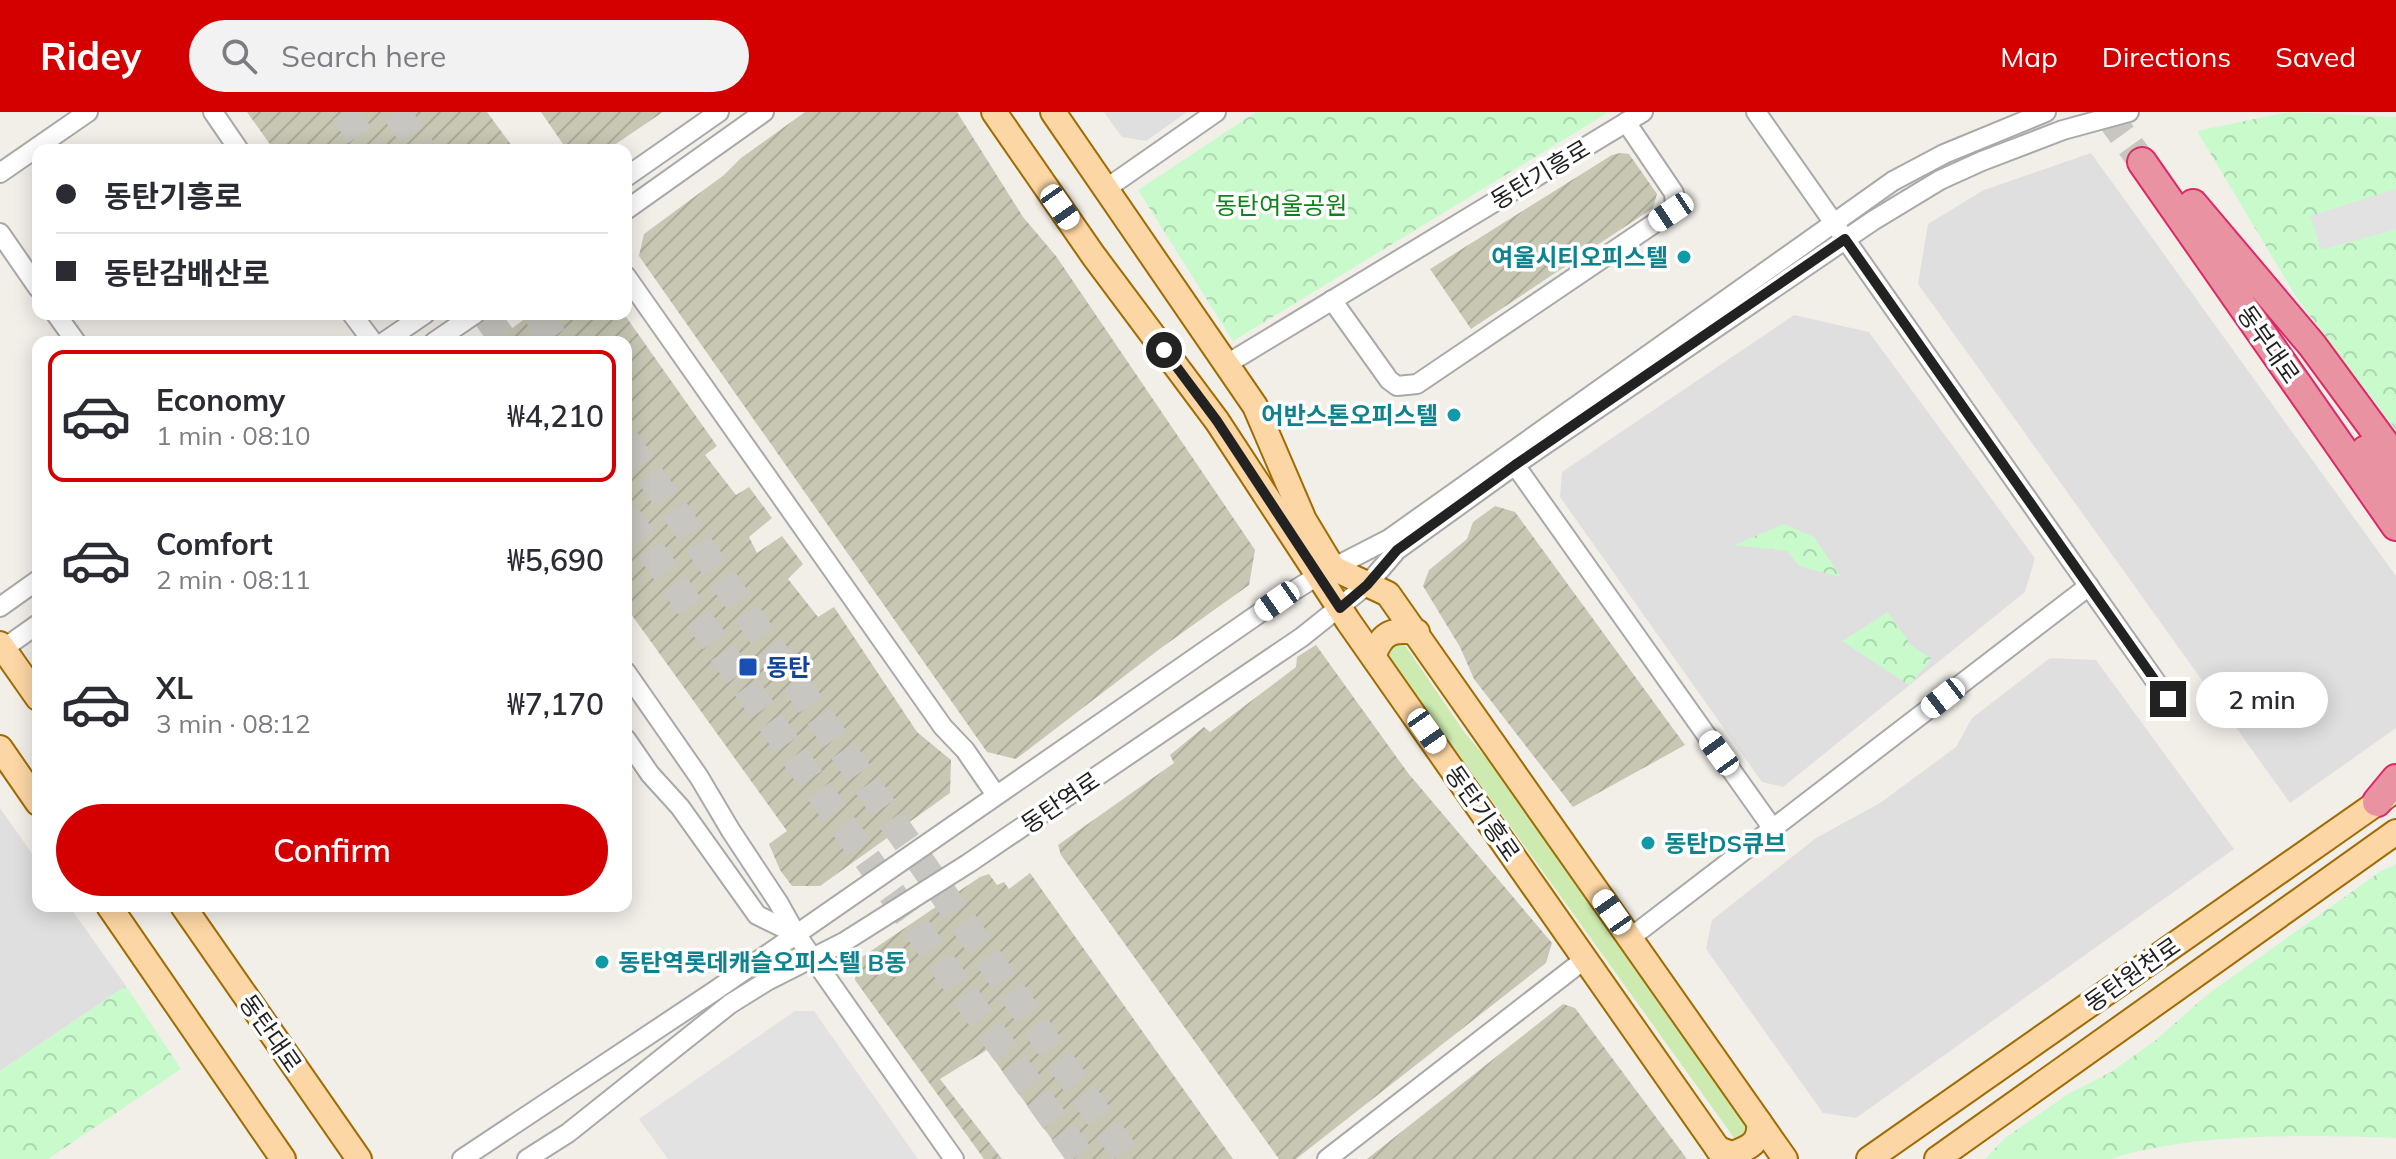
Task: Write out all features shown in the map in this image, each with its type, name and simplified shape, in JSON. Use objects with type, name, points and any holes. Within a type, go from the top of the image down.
[{"type":"highway","name":"동부대로","points":[[2396,492],[2193,204],[2150,159],[2213,264],[2396,526]]},
{"type":"highway","points":[[2193,204],[2312,345],[2396,459]]},
{"type":"highway","points":[[2213,264],[2250,337],[2396,550]]},
{"type":"highway","points":[[2387,795],[2396,779]]},
{"type":"main road","name":"동탄기흥로","points":[[994,112],[1093,255],[1326,572],[1388,594],[1417,632],[1785,1159]]},
{"type":"main road","name":"동탄기흥로","points":[[1053,112],[1255,406],[1340,608],[1722,1154]]},
{"type":"main road","points":[[1374,655],[1385,634],[1400,630],[1417,632]]},
{"type":"main road","points":[[1,648],[32,690]]},
{"type":"main road","points":[[0,748],[32,794]]},
{"type":"main road","name":"동탄원천로","points":[[1869,1159],[2387,795]]},
{"type":"main road","name":"동탄원천로","points":[[1937,1159],[2396,832]]},
{"type":"main road","points":[[113,912],[283,1159]]},
{"type":"main road","name":"동탄대로","points":[[187,912],[352,1155]]},
{"type":"main road","points":[[1722,1154],[1732,1154],[1755,1143],[1760,1135],[1759,1122]]},
{"type":"street","points":[[42,144],[88,112]]},
{"type":"street","points":[[213,112],[235,144]]},
{"type":"street","points":[[632,173],[719,112]]},
{"type":"street","points":[[632,206],[764,112]]},
{"type":"street","points":[[1107,188],[1216,112]]},
{"type":"street","name":"동탄기흥로","points":[[1227,364],[1643,112]]},
{"type":"street","points":[[1756,112],[2168,699]]},
{"type":"street","name":"동탄역로","points":[[462,1159],[716,990],[1277,601],[1389,539],[1833,221],[1910,170],[2046,112]]},
{"type":"street","name":"동탄역로","points":[[527,1159],[568,1133],[730,1004],[767,981],[844,942],[969,863],[1302,637],[1367,585],[1397,550],[1515,465],[1845,239],[1940,180],[2027,144],[2129,112]]},
{"type":"street","points":[[1332,300],[1389,380],[1397,386],[1417,384],[1671,212],[1675,206],[1674,193],[1626,122]]},
{"type":"street","points":[[0,173],[32,151]]},
{"type":"street","points":[[0,233],[32,279]]},
{"type":"street","points":[[632,285],[934,714],[965,750],[996,795]]},
{"type":"street","points":[[393,336],[416,320]]},
{"type":"street","points":[[443,336],[466,320]]},
{"type":"street","points":[[1515,465],[1773,829]]},
{"type":"street","points":[[0,607],[32,584]]},
{"type":"street","points":[[1630,938],[2089,586]]},
{"type":"street","points":[[1,648],[32,628]]},
{"type":"street","points":[[632,680],[684,753],[796,934],[954,1159]]},
{"type":"street","points":[[632,747],[757,915],[796,934]]},
{"type":"street","points":[[709,847],[731,831]]},
{"type":"street","points":[[1327,1159],[1585,959]]},
{"type":"street","points":[[716,990],[730,1004]]},
{"type":"shaded area","points":[[247,112],[487,112],[511,144],[270,144]]},
{"type":"shaded area","points":[[541,112],[663,112],[616,144],[563,144]]},
{"type":"shaded area","points":[[805,112],[957,112],[1023,217],[1056,256],[1255,550],[1249,585],[1016,759],[987,752],[639,256],[644,234]]},
{"type":"shaded area","points":[[1104,112],[1187,112],[1146,141],[1122,137]]},
{"type":"shaded area","points":[[2091,153],[2396,576],[2396,728],[2290,803],[1918,284],[1928,224],[1984,190]]},
{"type":"shaded area","points":[[1629,154],[1657,194],[1653,208],[1471,329],[1430,269],[1612,155]]},
{"type":"shaded area","points":[[2396,189],[2396,229],[2321,250],[2310,216]]},
{"type":"shaded area","points":[[1794,315],[1869,332],[2035,558],[2025,592],[1783,787],[1762,782],[1560,497],[1562,472]]},
{"type":"shaded area","points":[[523,320],[628,320],[717,446],[705,455],[736,495],[749,487],[772,518],[749,537],[757,553],[782,536],[803,564],[788,579],[818,617],[834,607],[917,732],[951,760],[950,793],[820,886],[792,886],[780,870],[769,844],[787,831],[632,615],[632,336],[502,336]]},
{"type":"shaded area","points":[[1495,506],[1515,512],[1685,745],[1573,807],[1474,679],[1460,647],[1423,586],[1429,570],[1467,539],[1473,522]]},
{"type":"shaded area","points":[[1316,645],[1408,773],[1552,943],[1546,963],[1296,1159],[1279,1159],[1061,855],[1058,845],[1174,763],[1170,755],[1204,727],[1210,732],[1296,667],[1297,657]]},
{"type":"shaded area","points":[[2050,658],[2096,660],[2234,849],[1856,1118],[1823,1113],[1706,949],[1712,920],[1816,838],[1880,803],[1956,747],[1972,718]]},
{"type":"shaded area","points":[[0,808],[32,853],[32,912],[73,912],[126,986],[0,1071]]},
{"type":"shaded area","points":[[1030,873],[1233,1159],[1066,1159],[987,1050],[940,1079],[1002,1159],[984,1159],[855,980],[859,959],[980,877],[989,874],[997,885],[1004,882],[1009,889]]},
{"type":"shaded area","points":[[1563,1004],[1575,1008],[1687,1159],[1367,1159]]},
{"type":"shaded area","points":[[795,1011],[814,1011],[918,1159],[668,1159],[639,1119]]},
{"type":"green space","name":"동탄여울공원","points":[[1256,112],[1609,112],[1233,341],[1138,190]]},
{"type":"green space","points":[[2288,112],[2396,117],[2396,430],[2298,300],[2197,131]]},
{"type":"green space","points":[[1784,524],[1814,537],[1841,577],[1799,566],[1787,551],[1734,545]]},
{"type":"green space","points":[[1888,612],[1911,645],[1932,659],[1909,685],[1842,641]]},
{"type":"green space","points":[[1400,638],[1465,733],[1541,823],[1751,1122],[1748,1132],[1737,1142],[1386,653]]},
{"type":"green space","points":[[2396,864],[2396,1138],[2251,1137],[2178,1144],[2110,1159],[1985,1159],[2005,1138],[2068,1094],[2111,1072],[2156,1040],[2208,994],[2381,871]]},
{"type":"green space","points":[[126,986],[181,1069],[48,1159],[0,1159],[0,1071]]},
{"type":"tunnel","points":[[344,112],[366,144]]},
{"type":"tunnel","points":[[396,112],[418,144]]},
{"type":"tunnel","points":[[2106,112],[2142,162]]},
{"type":"tunnel","points":[[489,320],[501,336]]},
{"type":"tunnel","points":[[541,320],[553,336]]},
{"type":"tunnel","points":[[632,450],[1129,1159]]},
{"type":"tunnel","points":[[632,524],[1082,1159]]},
{"type":"place","name":"여울시티오피스텔","points":[[1684,257]]},
{"type":"place","name":"어반스톤오피스텔","points":[[1454,415]]},
{"type":"place","name":"동탄","points":[[748,667]]},
{"type":"place","name":"동탄DS큐브","points":[[1648,843]]},
{"type":"place","name":"동탄역롯데캐슬오피스텔 B동","points":[[602,962]]},
{"type":"route","points":[[1164,350],[1217,421],[1340,608],[1367,585],[1397,550],[1515,465],[1845,239],[2168,699]]}]
